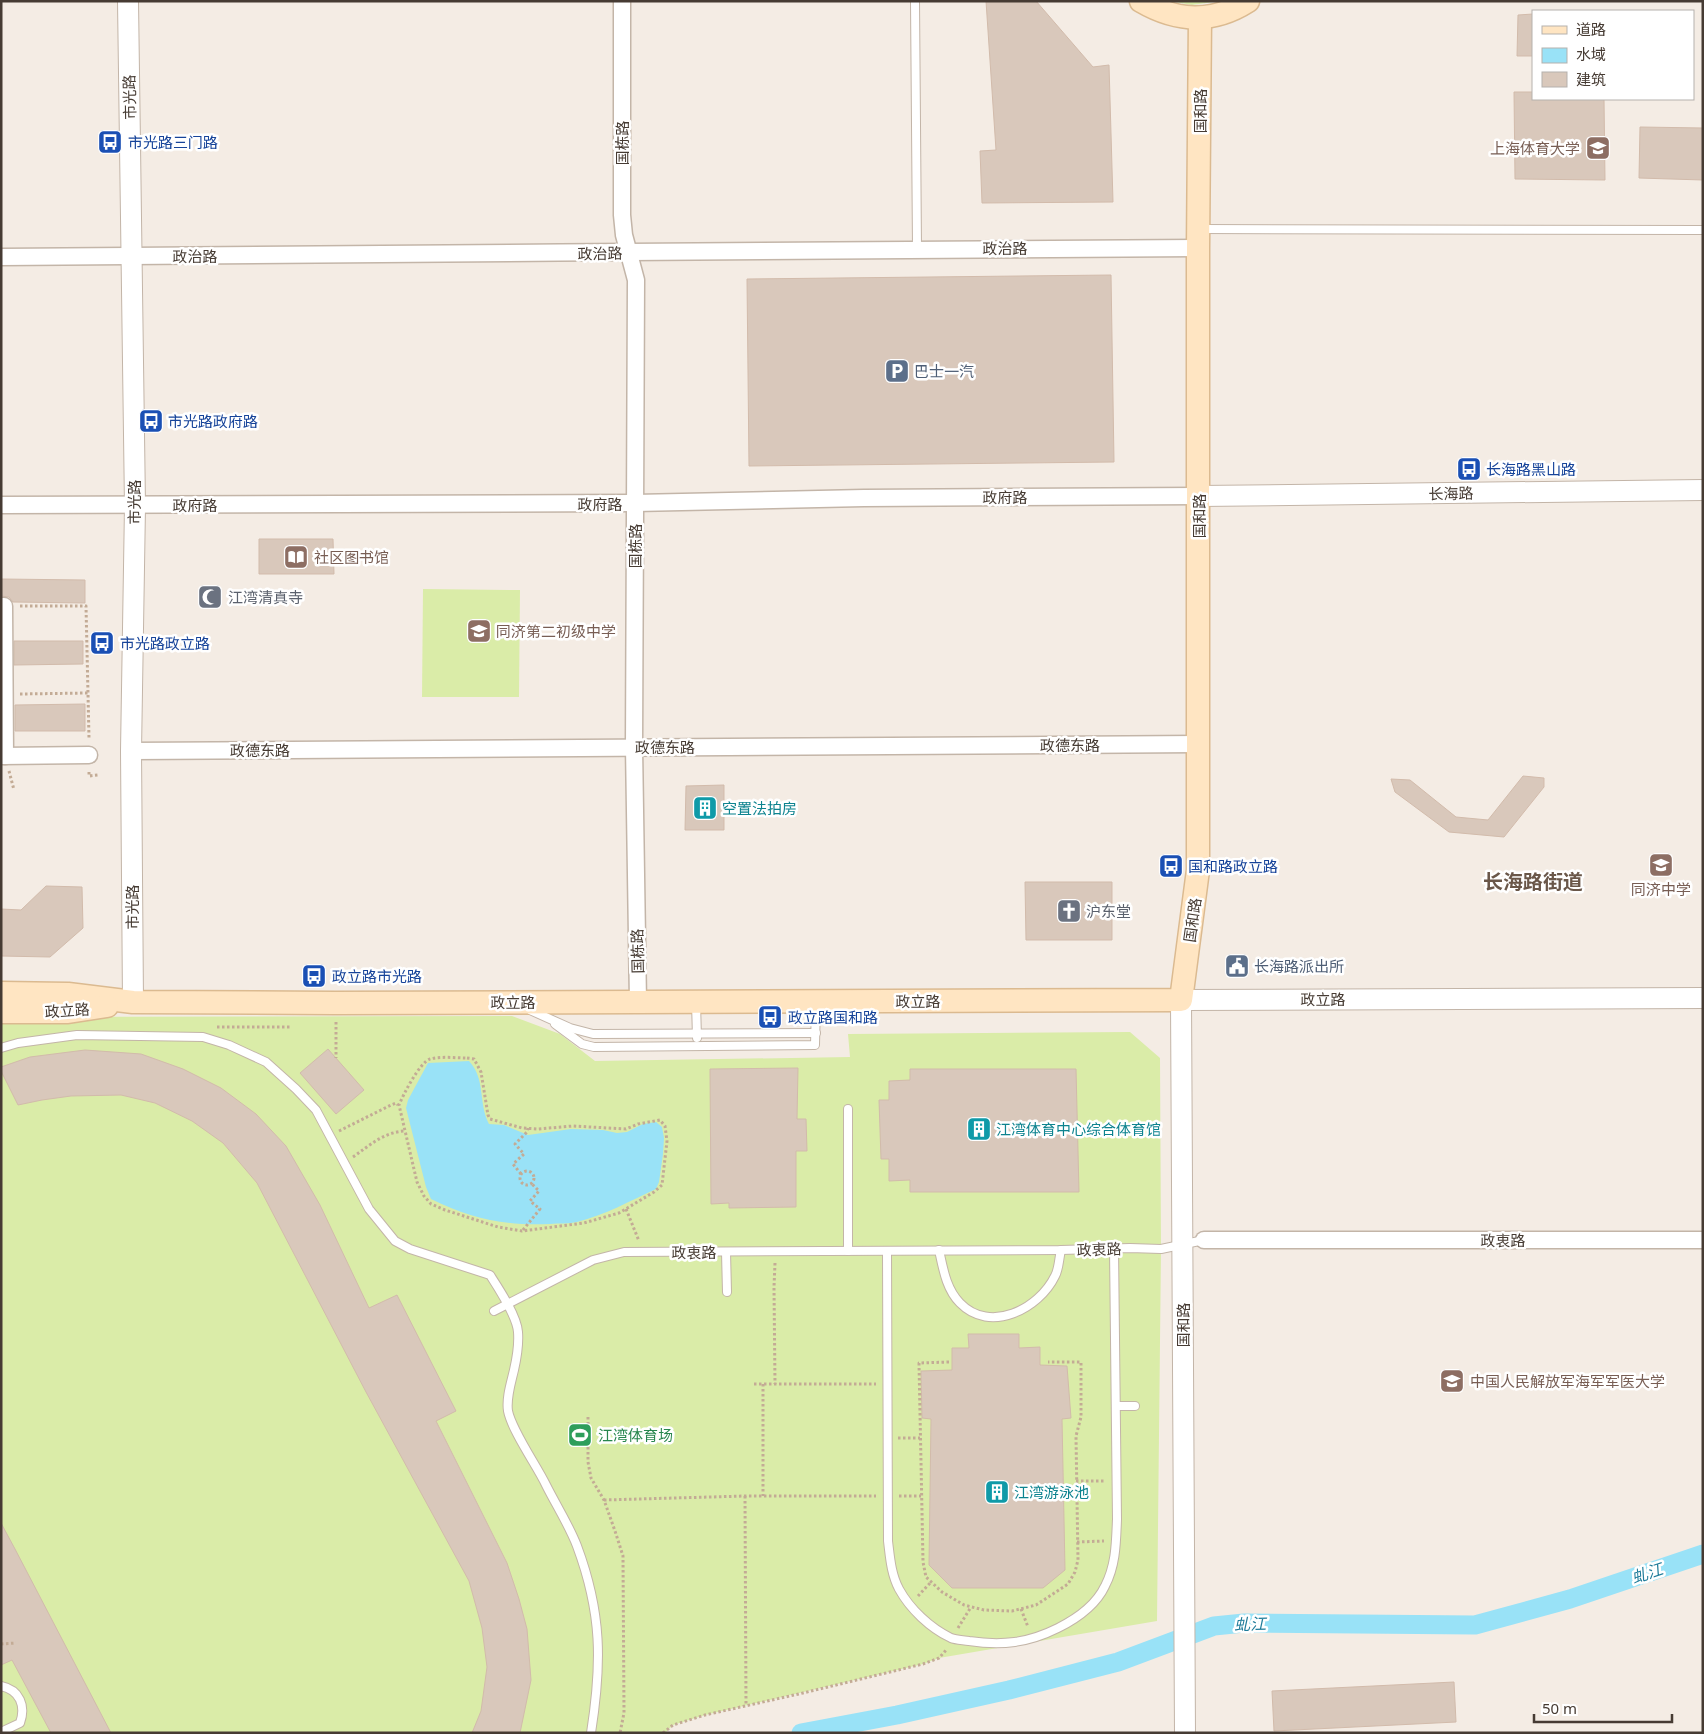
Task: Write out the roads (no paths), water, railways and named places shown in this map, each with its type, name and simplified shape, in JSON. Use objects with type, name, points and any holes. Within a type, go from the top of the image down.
[{"type":"main road","points":[[1141,1],[1157,10],[1178,17],[1200,18],[1233,11],[1248,1]]},
{"type":"main road","name":"国和路","points":[[1181,1000],[1198,870],[1200,744],[1198,238],[1200,18]]},
{"type":"main road","name":"政立路","points":[[1,993],[68,994],[133,1002],[1181,1000]]},
{"type":"main road","name":"政立路","points":[[1,1012],[68,1012],[133,1002]]},
{"type":"street","name":"市光路","points":[[128,1],[134,506],[131,751],[133,1002]]},
{"type":"street","name":"国栋路","points":[[622,1],[622,215],[624,235],[636,280],[634,747],[638,1002]]},
{"type":"street","name":"政治路","points":[[1,257],[628,253],[917,248],[1198,238]]},
{"type":"street","name":"长海路","points":[[1199,496],[1703,490]]},
{"type":"street","name":"政府路","points":[[1,505],[635,504],[864,498],[1199,496]]},
{"type":"street","points":[[3,606],[3,756],[89,755]]},
{"type":"street","name":"政德东路","points":[[131,751],[1200,744]]},
{"type":"street","name":"政立路","points":[[1181,1000],[1703,998]]},
{"type":"street","name":"国和路","points":[[1181,1000],[1185,1733]]},
{"type":"street","name":"政衷路","points":[[1204,1240],[1703,1240]]},
{"type":"lane","points":[[914,1],[917,248]]},
{"type":"lane","points":[[1198,238],[1703,230]]},
{"type":"lane","points":[[499,1002],[526,1008],[570,1028],[593,1034],[816,1034]]},
{"type":"lane","points":[[696,1002],[698,1045]]},
{"type":"lane","points":[[548,1018],[582,1044],[594,1047],[815,1045],[816,1002]]},
{"type":"lane","points":[[1,1048],[18,1043],[77,1035],[203,1037],[229,1045],[266,1062],[316,1110],[369,1209],[394,1241],[410,1249],[490,1275],[514,1314],[518,1331],[518,1351],[509,1392],[508,1411],[576,1545],[593,1596],[598,1635],[598,1690],[591,1733]]},
{"type":"lane","points":[[848,1109],[848,1251]]},
{"type":"lane","name":"政衷路","points":[[494,1311],[593,1260],[624,1252],[1161,1249],[1204,1240]]},
{"type":"lane","points":[[888,1251],[888,1541],[890,1565],[898,1588],[910,1605],[928,1623],[952,1639],[1001,1644],[1024,1642],[1046,1634],[1071,1621],[1091,1606],[1105,1587],[1115,1559],[1117,1480],[1114,1248]]},
{"type":"lane","points":[[939,1250],[944,1272],[952,1292],[960,1303],[970,1311],[987,1317],[1005,1316],[1024,1309],[1040,1296],[1056,1275],[1061,1250]]},
{"type":"lane","points":[[726,1252],[727,1292]]},
{"type":"lane","points":[[1116,1406],[1135,1406]]},
{"type":"lane","points":[[1,1686],[12,1689],[20,1699],[23,1713],[20,1723],[1,1732]]},
{"type":"water","points":[[469,1061],[478,1075],[489,1124],[504,1125],[528,1135],[571,1129],[603,1130],[617,1133],[627,1132],[643,1124],[656,1122],[662,1127],[664,1138],[659,1182],[656,1189],[598,1216],[567,1223],[518,1224],[489,1220],[460,1212],[431,1199],[426,1187],[406,1108],[408,1100],[428,1063]]},
{"type":"waterway","name":"虬江","points":[[801,1733],[897,1715],[1009,1690],[1118,1662],[1214,1626],[1244,1623],[1475,1625],[1570,1599],[1703,1554]]},
{"type":"place","name":"市光路三门路","points":[[110,142]]},
{"type":"place","name":"上海体育大学","points":[[1598,148]]},
{"type":"place","name":"巴士一汽","points":[[897,371]]},
{"type":"place","name":"市光路政府路","points":[[151,421]]},
{"type":"place","name":"长海路黑山路","points":[[1469,469]]},
{"type":"place","name":"社区图书馆","points":[[296,557]]},
{"type":"place","name":"江湾清真寺","points":[[210,597]]},
{"type":"place","name":"同济第二初级中学","points":[[479,631]]},
{"type":"place","name":"市光路政立路","points":[[102,643]]},
{"type":"place","name":"空置法拍房","points":[[705,808]]},
{"type":"place","name":"同济中学","points":[[1661,865]]},
{"type":"place","name":"国和路政立路","points":[[1171,866]]},
{"type":"place","name":"沪东堂","points":[[1069,911]]},
{"type":"place","name":"长海路派出所","points":[[1237,966]]},
{"type":"place","name":"政立路市光路","points":[[314,976]]},
{"type":"place","name":"政立路国和路","points":[[770,1017]]},
{"type":"place","name":"江湾体育中心综合体育馆","points":[[979,1129]]},
{"type":"place","name":"中国人民解放军海军军医大学","points":[[1452,1381]]},
{"type":"place","name":"江湾体育场","points":[[580,1435]]},
{"type":"place","name":"江湾游泳池","points":[[997,1492]]},
{"type":"district","name":"长海路街道","points":[[1533,881]]}]
